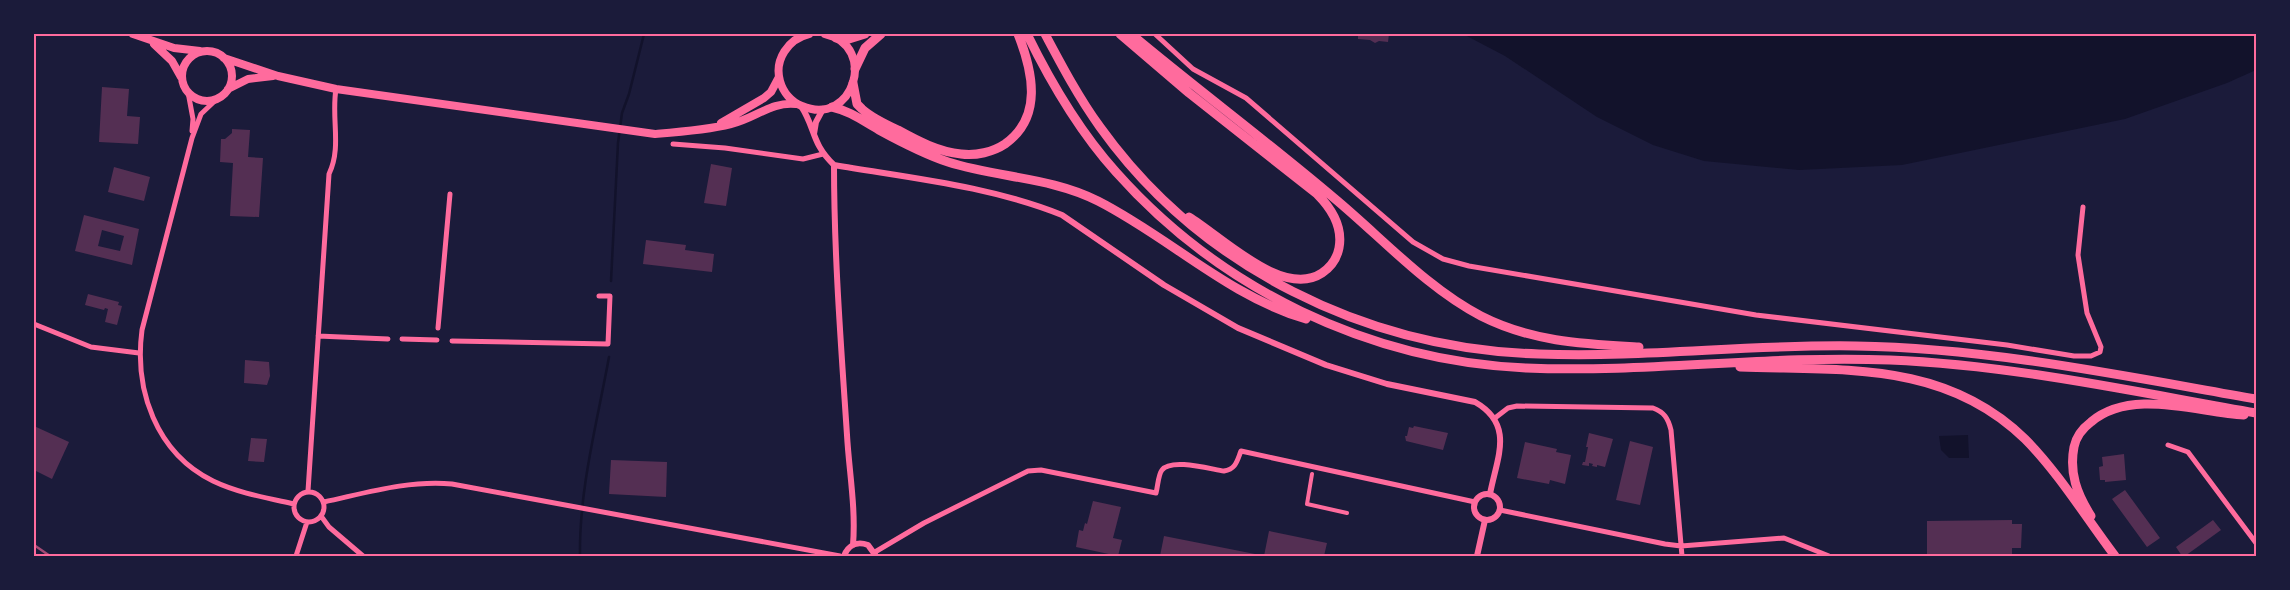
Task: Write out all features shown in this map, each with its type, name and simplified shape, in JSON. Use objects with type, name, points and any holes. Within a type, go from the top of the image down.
[{"type":"highway","points":[[836,38],[849,39],[865,34]]},
{"type":"highway","points":[[855,69],[865,48],[881,34]]},
{"type":"highway","points":[[853,83],[858,104],[862,109],[909,136],[929,146],[962,155],[988,152],[999,148],[1015,136],[1028,117],[1032,99],[1031,77],[1018,34]]},
{"type":"highway","points":[[1027,34],[1081,128],[1114,170],[1171,227],[1249,283],[1294,308],[1340,329]]},
{"type":"highway","points":[[1046,34],[1061,64],[1099,127],[1125,159],[1168,204],[1227,253],[1291,292],[1388,331],[1458,347],[1494,352],[1582,355],[1854,346],[1941,350],[2074,368],[2256,399]]},
{"type":"highway","points":[[1120,34],[1327,204],[1338,228],[1340,243],[1338,254],[1330,266],[1321,274],[1304,280],[1288,279],[1261,266],[1207,228],[1168,204]]},
{"type":"highway","points":[[1131,34],[1197,89],[1316,182],[1446,294],[1482,316],[1524,334],[1560,342],[1692,350]]},
{"type":"highway","points":[[827,108],[856,115],[910,146],[947,162],[1027,178],[1084,194],[1130,219],[1214,275],[1284,312],[1402,349],[1441,358],[1504,366],[1576,369],[1828,359],[1941,364],[2025,374],[2256,414]]},
{"type":"highway","points":[[1677,364],[1867,370],[1905,377],[1956,394],[1993,414],[2025,439],[2115,556]]},
{"type":"highway","points":[[2121,556],[2090,514],[2074,480],[2071,461],[2075,441],[2085,427],[2100,414],[2122,406],[2134,405],[2160,405],[2221,414],[2256,414]]},
{"type":"main road","points":[[133,34],[179,50],[212,52],[224,58],[278,76],[336,88],[629,131],[664,133],[712,127],[743,120],[780,104],[827,108],[845,98],[853,83],[855,69],[851,54],[836,38],[825,34]]},
{"type":"main road","points":[[712,127],[729,119],[771,92],[779,77],[780,61],[787,47],[795,40],[809,34]]},
{"type":"main road","points":[[149,40],[166,54],[188,92],[193,97],[206,101],[219,98],[227,90],[248,79],[278,76]]},
{"type":"main road","points":[[182,79],[182,71],[190,57],[204,51]]},
{"type":"main road","points":[[224,58],[231,70],[232,76],[227,90]]},
{"type":"main road","points":[[779,77],[785,92],[798,105]]},
{"type":"street","points":[[1155,34],[1194,69],[1246,98],[1413,242],[1442,260],[1469,266],[1756,314],[2074,356],[2091,356],[2100,352],[2101,346],[2087,313],[2078,255],[2083,207]]},
{"type":"street","points":[[308,491],[329,174],[335,162],[336,134],[333,110],[336,88]]},
{"type":"street","points":[[188,92],[193,119],[192,138]]},
{"type":"street","points":[[219,98],[201,114],[192,138],[146,312],[139,353],[142,384],[146,403],[168,444],[194,469],[220,484],[236,490],[294,504]]},
{"type":"street","points":[[798,105],[823,154],[834,165],[1004,196],[1048,209],[1062,215],[1164,285],[1238,328],[1326,365],[1387,384],[1475,402],[1488,409],[1495,418],[1500,431],[1499,451],[1490,494]]},
{"type":"street","points":[[813,135],[816,122],[827,108]]},
{"type":"street","points":[[673,144],[725,148],[802,159],[823,154]]},
{"type":"street","points":[[834,165],[834,221],[847,438],[855,527],[853,545]]},
{"type":"street","points":[[438,328],[450,194]]},
{"type":"street","points":[[452,341],[608,344],[610,296],[599,296]]},
{"type":"street","points":[[34,324],[91,346],[139,353]]},
{"type":"street","points":[[318,336],[388,339]]},
{"type":"street","points":[[402,339],[437,340]]},
{"type":"street","points":[[1495,418],[1508,408],[1517,406],[1653,408],[1662,411],[1668,420],[1671,430],[1682,556]]},
{"type":"street","points":[[2168,445],[2188,452],[2256,543]]},
{"type":"street","points":[[324,502],[406,485],[430,482],[466,486],[842,556],[853,545],[868,545],[875,554],[924,524],[1028,472],[1041,470],[1156,493],[1161,470],[1168,465],[1176,463],[1224,471],[1231,470],[1241,450],[1475,502]]},
{"type":"street","points":[[1312,474],[1307,504],[1347,512]]},
{"type":"street","points":[[308,491],[318,494],[324,502],[321,516],[315,521],[307,522],[298,518],[294,504],[300,494],[308,491]]},
{"type":"street","points":[[1490,494],[1497,498],[1500,510],[1493,519],[1485,520],[1476,513],[1475,502],[1481,495],[1490,494]]},
{"type":"street","points":[[1500,510],[1562,524],[1681,546],[1784,538],[1829,556]]},
{"type":"street","points":[[321,516],[329,526],[363,556]]},
{"type":"street","points":[[1477,556],[1485,520]]},
{"type":"street","points":[[296,556],[307,522]]},
{"type":"shaded area","points":[[1463,34],[2256,34],[2256,70],[2227,83],[2125,119],[1902,165],[1799,170],[1704,161],[1653,145],[1597,117],[1505,56]]},
{"type":"shaded area","points":[[1968,435],[1969,458],[1949,458],[1941,450],[1939,436]]},
{"type":"building","points":[[1358,34],[1389,34],[1388,42],[1379,41],[1375,43],[1370,40],[1358,39]]},
{"type":"building","points":[[102,87],[129,89],[127,116],[140,117],[138,144],[99,142]]},
{"type":"building","points":[[232,129],[250,130],[248,157],[263,158],[259,217],[230,216],[233,163],[220,162],[221,139],[225,139],[232,133]]},
{"type":"building","points":[[711,164],[732,168],[726,206],[704,203]]},
{"type":"building","points":[[114,167],[150,177],[144,201],[108,192]]},
{"type":"building","points":[[84,215],[139,229],[132,265],[75,251]],"holes":[[[102,230],[124,236],[120,251],[98,246]]]},
{"type":"building","points":[[646,240],[686,245],[685,250],[714,254],[712,272],[643,264]]},
{"type":"building","points":[[88,294],[119,302],[118,305],[122,306],[117,325],[105,322],[108,309],[105,308],[104,310],[85,305]]},
{"type":"building","points":[[245,360],[269,362],[270,376],[267,385],[244,383]]},
{"type":"building","points":[[34,426],[69,442],[52,479],[34,470]]},
{"type":"building","points":[[1414,426],[1448,433],[1443,450],[1406,441],[1405,436],[1407,436],[1409,427],[1413,428]]},
{"type":"building","points":[[1589,433],[1613,439],[1605,467],[1592,466],[1593,464],[1589,463],[1589,466],[1582,465],[1585,462]]},
{"type":"building","points":[[251,438],[267,439],[264,462],[248,461]]},
{"type":"building","points":[[1630,441],[1653,447],[1640,505],[1616,500]]},
{"type":"building","points":[[1525,442],[1557,449],[1556,452],[1571,455],[1565,484],[1550,480],[1549,484],[1517,478]]},
{"type":"building","points":[[2124,454],[2126,480],[2105,482],[2105,480],[2100,480],[2099,467],[2103,466],[2102,457]]},
{"type":"building","points":[[611,460],[667,462],[666,497],[609,494]]},
{"type":"building","points":[[2125,490],[2160,538],[2147,547],[2112,499]]},
{"type":"building","points":[[1093,501],[1121,507],[1113,538],[1122,540],[1118,556],[1076,547],[1079,530],[1083,531],[1085,523],[1087,524]]},
{"type":"building","points":[[2012,520],[2012,524],[2022,524],[2021,548],[2012,548],[2012,556],[1927,556],[1927,521]]},
{"type":"building","points":[[2213,520],[2221,530],[2185,556],[2182,556],[2176,547]]},
{"type":"building","points":[[1269,531],[1327,543],[1324,556],[1264,556]]},
{"type":"building","points":[[1164,536],[1260,555],[1260,556],[1160,556]]},
{"type":"waterway","points":[[611,281],[618,143],[622,113],[629,94],[644,34]]},
{"type":"waterway","points":[[580,556],[582,506],[594,431],[609,357]]},
{"type":"railway","points":[[34,545],[50,556]]}]
